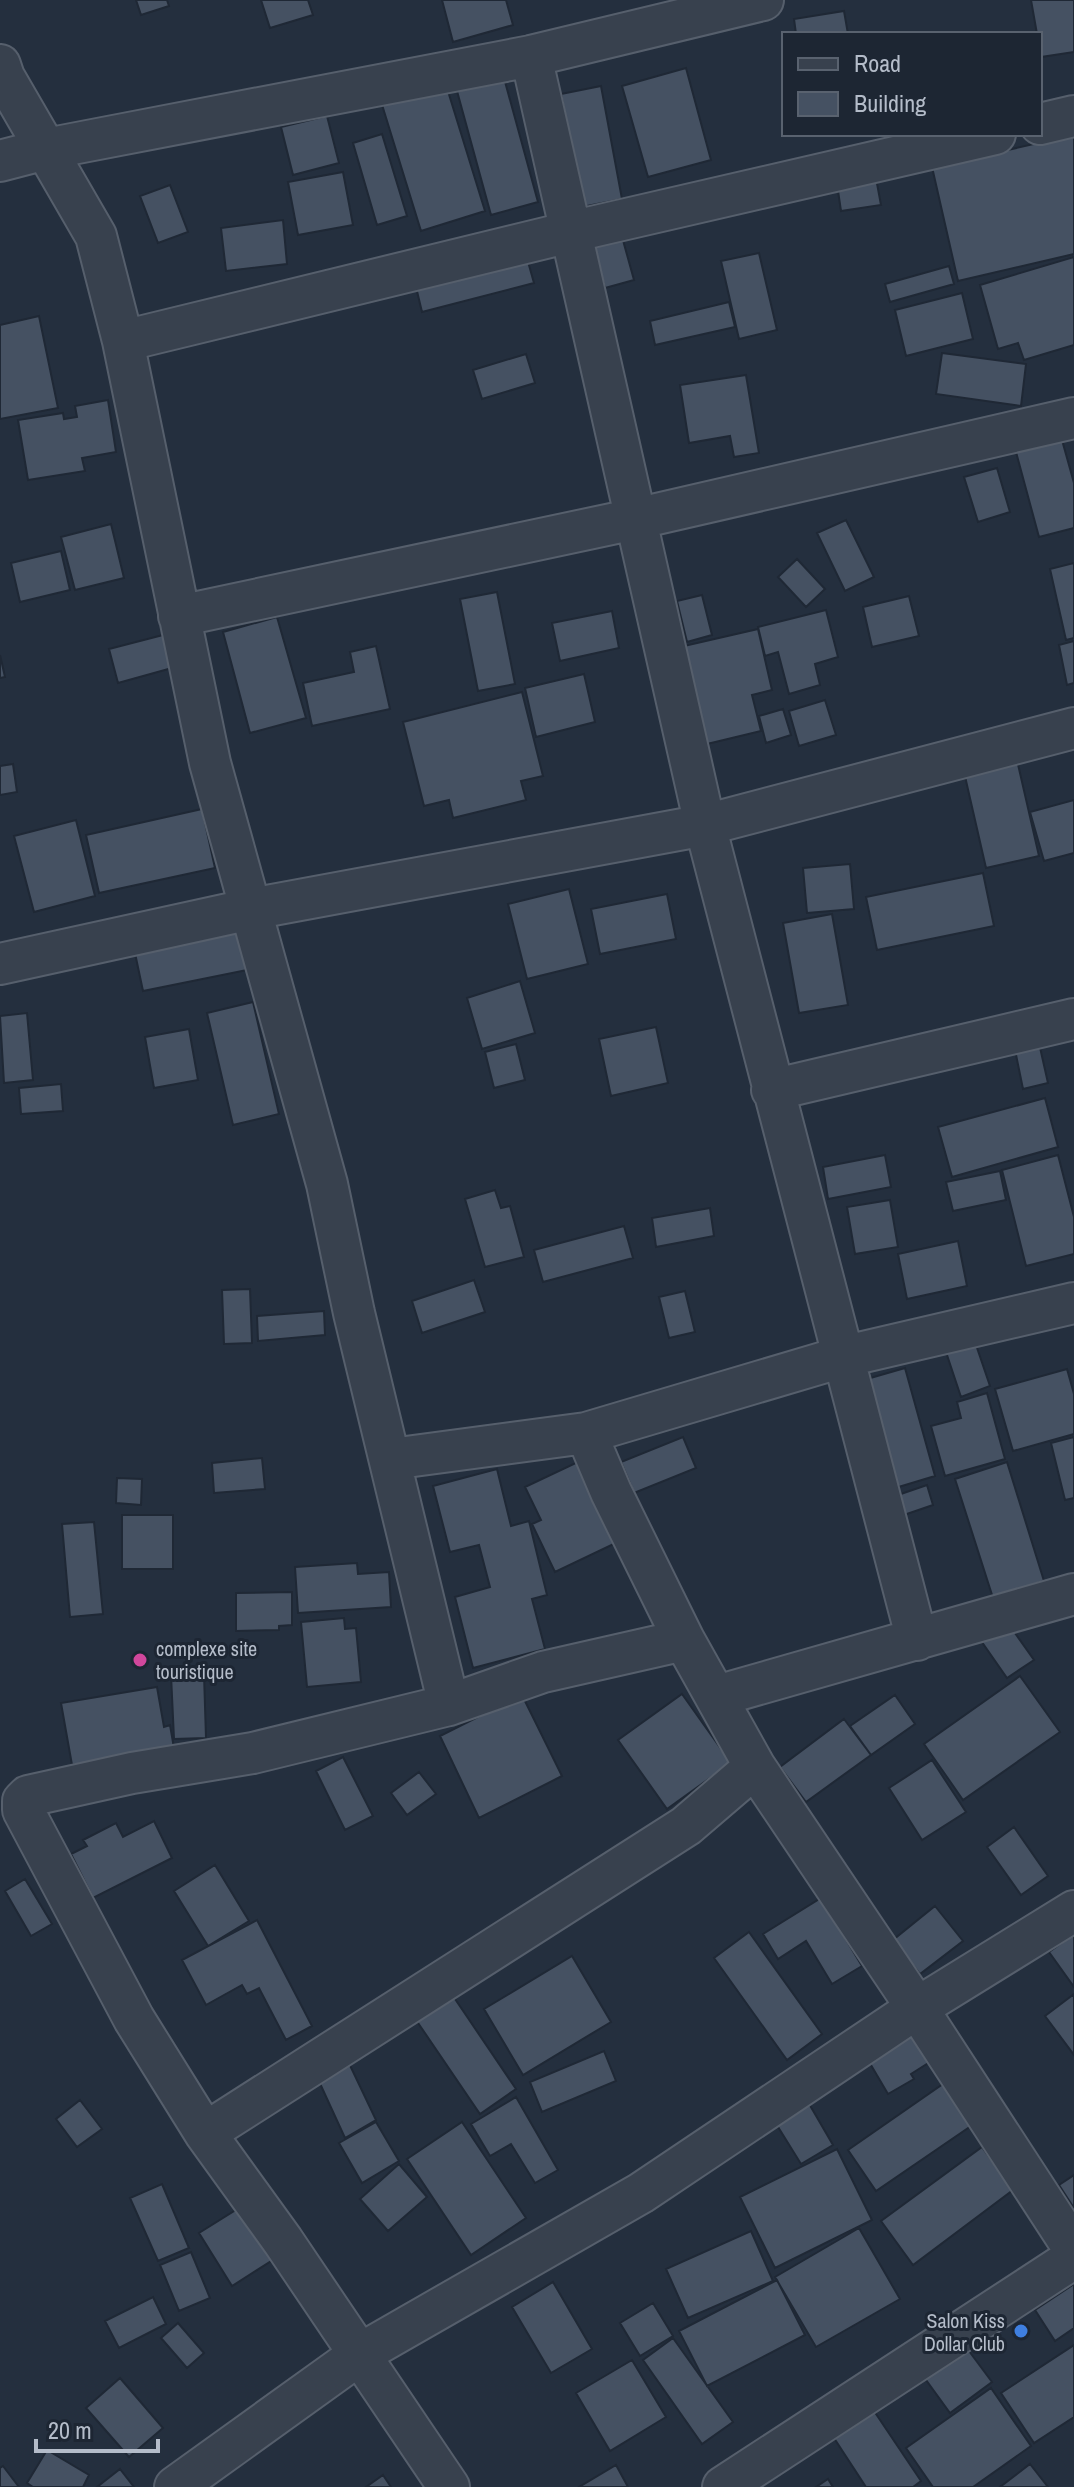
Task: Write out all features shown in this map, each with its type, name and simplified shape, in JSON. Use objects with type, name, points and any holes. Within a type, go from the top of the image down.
[{"type":"street","points":[[0,161],[46,149],[531,56],[763,0]]},
{"type":"street","points":[[531,56],[705,825],[917,1640]]},
{"type":"street","points":[[0,65],[96,236],[123,341],[210,763],[327,1184],[354,1313],[449,1705]]},
{"type":"street","points":[[1042,124],[1074,116]]},
{"type":"street","points":[[123,341],[570,232],[986,136]]},
{"type":"street","points":[[179,616],[635,519],[1074,418]]},
{"type":"street","points":[[0,964],[251,909],[705,825],[1074,728]]},
{"type":"street","points":[[772,1090],[1074,1019]]},
{"type":"street","points":[[391,1459],[586,1433],[842,1357],[1074,1303]]},
{"type":"street","points":[[586,1433],[611,1492],[684,1640],[755,1767],[1074,2249]]},
{"type":"street","points":[[717,1696],[1074,1594]]},
{"type":"street","points":[[449,2487],[205,2133],[134,2019],[23,1810],[23,1801],[28,1796],[132,1773],[253,1753],[449,1705],[543,1672],[684,1640]]},
{"type":"street","points":[[205,2133],[686,1826],[755,1767]]},
{"type":"street","points":[[175,2487],[360,2354],[641,2193],[917,2008],[1074,1911]]},
{"type":"street","points":[[723,2487],[1074,2258]]},
{"type":"building","points":[[136,0],[167,0],[169,6],[141,15]]},
{"type":"building","points":[[261,0],[308,0],[313,15],[270,28]]},
{"type":"building","points":[[442,0],[506,0],[513,25],[453,42]]},
{"type":"building","points":[[1031,0],[1074,0],[1074,52],[1042,57],[1042,32],[1037,32]]},
{"type":"building","points":[[844,11],[848,32],[796,32],[794,19]]},
{"type":"building","points":[[686,68],[711,160],[648,177],[622,86]]},
{"type":"building","points":[[443,75],[485,211],[421,231],[379,95]]},
{"type":"building","points":[[504,78],[538,202],[491,215],[457,91]]},
{"type":"building","points":[[601,86],[622,199],[582,207],[561,94]]},
{"type":"building","points":[[327,116],[339,163],[293,175],[281,127]]},
{"type":"building","points":[[382,134],[407,216],[377,225],[353,143]]},
{"type":"building","points":[[1074,135],[1074,254],[958,281],[932,167]]},
{"type":"building","points":[[343,172],[353,225],[298,235],[288,182]]},
{"type":"building","points":[[876,178],[881,205],[841,211],[837,184]]},
{"type":"building","points":[[170,185],[188,232],[158,243],[140,196]]},
{"type":"building","points":[[283,220],[287,264],[226,271],[221,228]]},
{"type":"building","points":[[621,233],[634,280],[605,288],[591,241]]},
{"type":"building","points":[[759,253],[777,330],[739,339],[721,261]]},
{"type":"building","points":[[1074,257],[1074,345],[1024,360],[1018,343],[998,349],[980,285]]},
{"type":"building","points":[[527,258],[534,283],[422,312],[416,287]]},
{"type":"building","points":[[949,266],[954,284],[890,302],[885,284]]},
{"type":"building","points":[[962,293],[973,339],[906,356],[895,310]]},
{"type":"building","points":[[729,302],[735,327],[655,345],[650,321]]},
{"type":"building","points":[[39,316],[58,408],[0,419],[0,325]]},
{"type":"building","points":[[942,353],[1026,364],[1021,406],[936,394]]},
{"type":"building","points":[[526,354],[535,383],[482,399],[473,370]]},
{"type":"building","points":[[746,375],[759,453],[734,457],[730,436],[689,443],[680,385]]},
{"type":"building","points":[[108,400],[116,452],[82,458],[85,471],[28,480],[18,420],[63,413],[64,419],[77,417],[75,406]]},
{"type":"building","points":[[1062,440],[1074,483],[1074,528],[1039,537],[1016,452]]},
{"type":"building","points":[[997,468],[1010,512],[978,522],[964,477]]},
{"type":"building","points":[[846,520],[874,577],[845,591],[817,533]]},
{"type":"building","points":[[111,524],[124,578],[75,590],[61,537]]},
{"type":"building","points":[[61,551],[70,590],[20,602],[11,563]]},
{"type":"building","points":[[797,559],[825,589],[806,607],[778,577]]},
{"type":"building","points":[[1074,563],[1074,638],[1066,640],[1050,569]]},
{"type":"building","points":[[497,592],[515,684],[478,691],[460,599]]},
{"type":"building","points":[[702,595],[712,635],[687,642],[677,601]]},
{"type":"building","points":[[909,596],[919,636],[872,647],[863,607]]},
{"type":"building","points":[[826,610],[838,657],[815,664],[820,685],[789,694],[778,652],[765,656],[758,627]]},
{"type":"building","points":[[612,611],[619,648],[560,661],[552,623]]},
{"type":"building","points":[[277,617],[306,718],[250,733],[223,632]]},
{"type":"building","points":[[758,629],[772,690],[752,695],[761,731],[707,744],[684,646]]},
{"type":"building","points":[[163,635],[172,668],[118,683],[109,649]]},
{"type":"building","points":[[1074,641],[1074,683],[1067,685],[1059,645]]},
{"type":"building","points":[[376,646],[390,709],[312,726],[303,683],[354,672],[350,652]]},
{"type":"building","points":[[0,655],[5,677],[0,678]]},
{"type":"building","points":[[584,674],[595,722],[536,737],[525,688]]},
{"type":"building","points":[[522,692],[543,776],[521,781],[526,800],[453,818],[449,800],[424,806],[403,722]]},
{"type":"building","points":[[825,700],[836,735],[799,746],[789,711]]},
{"type":"building","points":[[783,709],[791,735],[766,743],[759,716]]},
{"type":"building","points":[[1017,760],[1039,856],[986,868],[964,772]]},
{"type":"building","points":[[13,764],[17,792],[0,795],[0,766]]},
{"type":"building","points":[[1074,800],[1074,853],[1044,861],[1030,812]]},
{"type":"building","points":[[202,809],[215,868],[99,893],[86,835]]},
{"type":"building","points":[[76,820],[95,896],[34,912],[14,836]]},
{"type":"building","points":[[850,864],[854,909],[807,913],[803,868]]},
{"type":"building","points":[[983,873],[994,926],[877,950],[866,897]]},
{"type":"building","points":[[569,889],[588,964],[527,979],[508,904]]},
{"type":"building","points":[[667,894],[676,939],[600,954],[591,909]]},
{"type":"building","points":[[832,914],[848,1005],[799,1013],[783,923]]},
{"type":"building","points":[[241,916],[252,969],[143,991],[132,939]]},
{"type":"building","points":[[520,981],[535,1033],[482,1049],[467,998]]},
{"type":"building","points":[[253,1002],[279,1114],[233,1125],[207,1013]]},
{"type":"building","points":[[27,1013],[33,1080],[4,1083],[0,1016]]},
{"type":"building","points":[[656,1027],[668,1083],[611,1096],[599,1039]]},
{"type":"building","points":[[189,1029],[198,1080],[154,1088],[145,1037]]},
{"type":"building","points":[[1037,1034],[1048,1083],[1023,1089],[1013,1040]]},
{"type":"building","points":[[516,1044],[525,1080],[494,1088],[485,1052]]},
{"type":"building","points":[[61,1084],[63,1111],[21,1114],[19,1088]]},
{"type":"building","points":[[1045,1098],[1058,1147],[952,1177],[938,1127]]},
{"type":"building","points":[[885,1155],[891,1187],[828,1199],[823,1167]]},
{"type":"building","points":[[1058,1155],[1074,1217],[1074,1254],[1026,1266],[1002,1170]]},
{"type":"building","points":[[1000,1171],[1006,1200],[953,1211],[946,1182]]},
{"type":"building","points":[[495,1190],[501,1208],[510,1206],[524,1257],[485,1267],[465,1199]]},
{"type":"building","points":[[890,1200],[898,1247],[855,1254],[847,1207]]},
{"type":"building","points":[[710,1208],[714,1236],[656,1247],[652,1218]]},
{"type":"building","points":[[624,1226],[633,1258],[543,1282],[534,1250]]},
{"type":"building","points":[[958,1241],[967,1286],[907,1299],[898,1254]]},
{"type":"building","points":[[474,1280],[485,1312],[422,1333],[412,1301]]},
{"type":"building","points":[[250,1289],[252,1343],[224,1344],[222,1290]]},
{"type":"building","points":[[685,1291],[695,1332],[669,1338],[659,1297]]},
{"type":"building","points":[[324,1311],[325,1335],[258,1341],[257,1316]]},
{"type":"building","points":[[974,1339],[990,1386],[961,1397],[945,1349]]},
{"type":"building","points":[[905,1368],[935,1476],[892,1489],[860,1381]]},
{"type":"building","points":[[1067,1369],[1074,1394],[1074,1434],[1013,1451],[995,1389]]},
{"type":"building","points":[[987,1393],[1005,1459],[945,1476],[931,1426],[961,1418],[957,1402]]},
{"type":"building","points":[[683,1437],[696,1468],[634,1493],[621,1462]]},
{"type":"building","points":[[1074,1437],[1074,1498],[1065,1500],[1051,1443]]},
{"type":"building","points":[[262,1458],[265,1489],[214,1493],[212,1463]]},
{"type":"building","points":[[582,1460],[620,1541],[555,1572],[532,1524],[541,1520],[525,1487]]},
{"type":"building","points":[[1007,1462],[1044,1581],[993,1598],[955,1479]]},
{"type":"building","points":[[497,1469],[511,1526],[529,1521],[547,1595],[532,1599],[545,1649],[473,1668],[455,1597],[490,1587],[479,1545],[450,1552],[433,1486]]},
{"type":"building","points":[[117,1478],[142,1479],[141,1505],[116,1503]]},
{"type":"building","points":[[927,1485],[933,1505],[901,1516],[895,1496]]},
{"type":"building","points":[[122,1515],[173,1515],[173,1569],[122,1569]]},
{"type":"building","points":[[94,1522],[103,1614],[70,1617],[62,1524]]},
{"type":"building","points":[[357,1563],[358,1574],[389,1572],[391,1607],[298,1613],[295,1567]]},
{"type":"building","points":[[292,1592],[292,1625],[279,1626],[279,1630],[236,1631],[236,1593]]},
{"type":"building","points":[[1003,1616],[1034,1660],[1007,1678],[977,1635]]},
{"type":"building","points":[[344,1618],[345,1629],[356,1628],[361,1682],[307,1687],[301,1622]]},
{"type":"building","points":[[204,1674],[206,1738],[174,1739],[171,1675]]},
{"type":"building","points":[[1020,1676],[1060,1732],[963,1800],[924,1744]]},
{"type":"building","points":[[157,1687],[164,1727],[170,1725],[174,1748],[72,1765],[61,1703]]},
{"type":"building","points":[[682,1694],[731,1763],[667,1809],[618,1740]]},
{"type":"building","points":[[522,1695],[562,1776],[479,1818],[440,1736]]},
{"type":"building","points":[[895,1695],[915,1724],[871,1755],[850,1726]]},
{"type":"building","points":[[844,1719],[871,1755],[806,1802],[780,1767]]},
{"type":"building","points":[[343,1757],[373,1816],[345,1830],[316,1771]]},
{"type":"building","points":[[932,1760],[966,1812],[922,1840],[889,1788]]},
{"type":"building","points":[[419,1772],[436,1794],[407,1815],[391,1793]]},
{"type":"building","points":[[154,1821],[172,1858],[93,1898],[71,1854],[87,1846],[83,1840],[116,1823],[123,1837]]},
{"type":"building","points":[[1014,1827],[1048,1876],[1021,1895],[987,1847]]},
{"type":"building","points":[[215,1865],[249,1921],[208,1946],[174,1891]]},
{"type":"building","points":[[25,1879],[52,1924],[31,1936],[5,1891]]},
{"type":"building","points":[[821,1898],[862,1966],[832,1984],[806,1941],[778,1959],[763,1934]]},
{"type":"building","points":[[935,1906],[963,1941],[920,1974],[893,1940]]},
{"type":"building","points":[[257,1920],[312,2026],[286,2040],[259,1988],[247,1994],[242,1985],[206,2005],[182,1960]]},
{"type":"building","points":[[749,1932],[822,2034],[787,2060],[714,1958]]},
{"type":"building","points":[[1074,1934],[1074,1987],[1049,1952]]},
{"type":"building","points":[[572,1956],[611,2022],[523,2075],[484,2009]]},
{"type":"building","points":[[451,1993],[516,2089],[480,2114],[414,2017]]},
{"type":"building","points":[[1074,1994],[1074,2055],[1045,2016]]},
{"type":"building","points":[[914,2031],[933,2060],[911,2074],[914,2079],[888,2094],[868,2060]]},
{"type":"building","points":[[337,2038],[376,2120],[345,2138],[306,2053]]},
{"type":"building","points":[[604,2051],[616,2081],[542,2112],[530,2082]]},
{"type":"building","points":[[943,2084],[971,2126],[876,2191],[848,2150]]},
{"type":"building","points":[[516,2097],[558,2170],[535,2183],[511,2144],[490,2156],[471,2124]]},
{"type":"building","points":[[80,2100],[102,2129],[77,2147],[56,2119]]},
{"type":"building","points":[[808,2102],[833,2145],[801,2164],[775,2122]]},
{"type":"building","points":[[376,2122],[399,2161],[362,2183],[339,2143]]},
{"type":"building","points":[[462,2122],[526,2218],[471,2255],[407,2159]]},
{"type":"building","points":[[982,2147],[1013,2190],[913,2265],[881,2221]]},
{"type":"building","points":[[837,2149],[872,2220],[775,2268],[740,2197]]},
{"type":"building","points":[[399,2164],[427,2197],[388,2231],[360,2199]]},
{"type":"building","points":[[1074,2175],[1074,2208],[1059,2185]]},
{"type":"building","points":[[162,2184],[189,2248],[158,2261],[130,2198]]},
{"type":"building","points":[[247,2203],[279,2256],[232,2286],[199,2233]]},
{"type":"building","points":[[859,2228],[900,2299],[816,2347],[775,2277]]},
{"type":"building","points":[[751,2231],[773,2281],[688,2318],[666,2269]]},
{"type":"building","points":[[191,2252],[210,2298],[179,2311],[160,2265]]},
{"type":"building","points":[[777,2280],[805,2335],[707,2386],[679,2331]]},
{"type":"building","points":[[553,2282],[592,2349],[551,2373],[512,2307]]},
{"type":"building","points":[[1074,2284],[1074,2328],[1055,2341],[1035,2310]]},
{"type":"building","points":[[153,2297],[166,2324],[119,2348],[105,2321]]},
{"type":"building","points":[[653,2303],[673,2336],[640,2356],[620,2323]]},
{"type":"building","points":[[178,2323],[204,2353],[187,2368],[161,2338]]},
{"type":"building","points":[[673,2338],[733,2422],[702,2444],[643,2360]]},
{"type":"building","points":[[963,2343],[992,2382],[950,2413],[921,2373]]},
{"type":"building","points":[[1074,2345],[1074,2417],[1034,2443],[1001,2393]]},
{"type":"building","points":[[632,2360],[666,2417],[610,2451],[576,2393]]},
{"type":"building","points":[[120,2378],[163,2428],[129,2457],[86,2408]]},
{"type":"building","points":[[991,2388],[1031,2446],[973,2487],[933,2487],[906,2448]]},
{"type":"building","points":[[874,2411],[921,2481],[913,2487],[866,2487],[834,2438]]},
{"type":"building","points":[[47,2450],[89,2475],[83,2487],[33,2487],[27,2483]]},
{"type":"building","points":[[1030,2464],[1048,2487],[1000,2487]]},
{"type":"building","points":[[616,2465],[628,2487],[579,2487]]},
{"type":"building","points":[[3,2466],[19,2487],[0,2487],[0,2468]]},
{"type":"building","points":[[120,2469],[134,2487],[97,2487]]},
{"type":"building","points":[[383,2475],[391,2487],[366,2487]]},
{"type":"building","points":[[828,2479],[833,2487],[816,2487]]},
{"type":"place","name":"complexe site touristique","points":[[140,1660]]},
{"type":"place","name":"Salon Kiss Dollar Club","points":[[1021,2331]]}]
